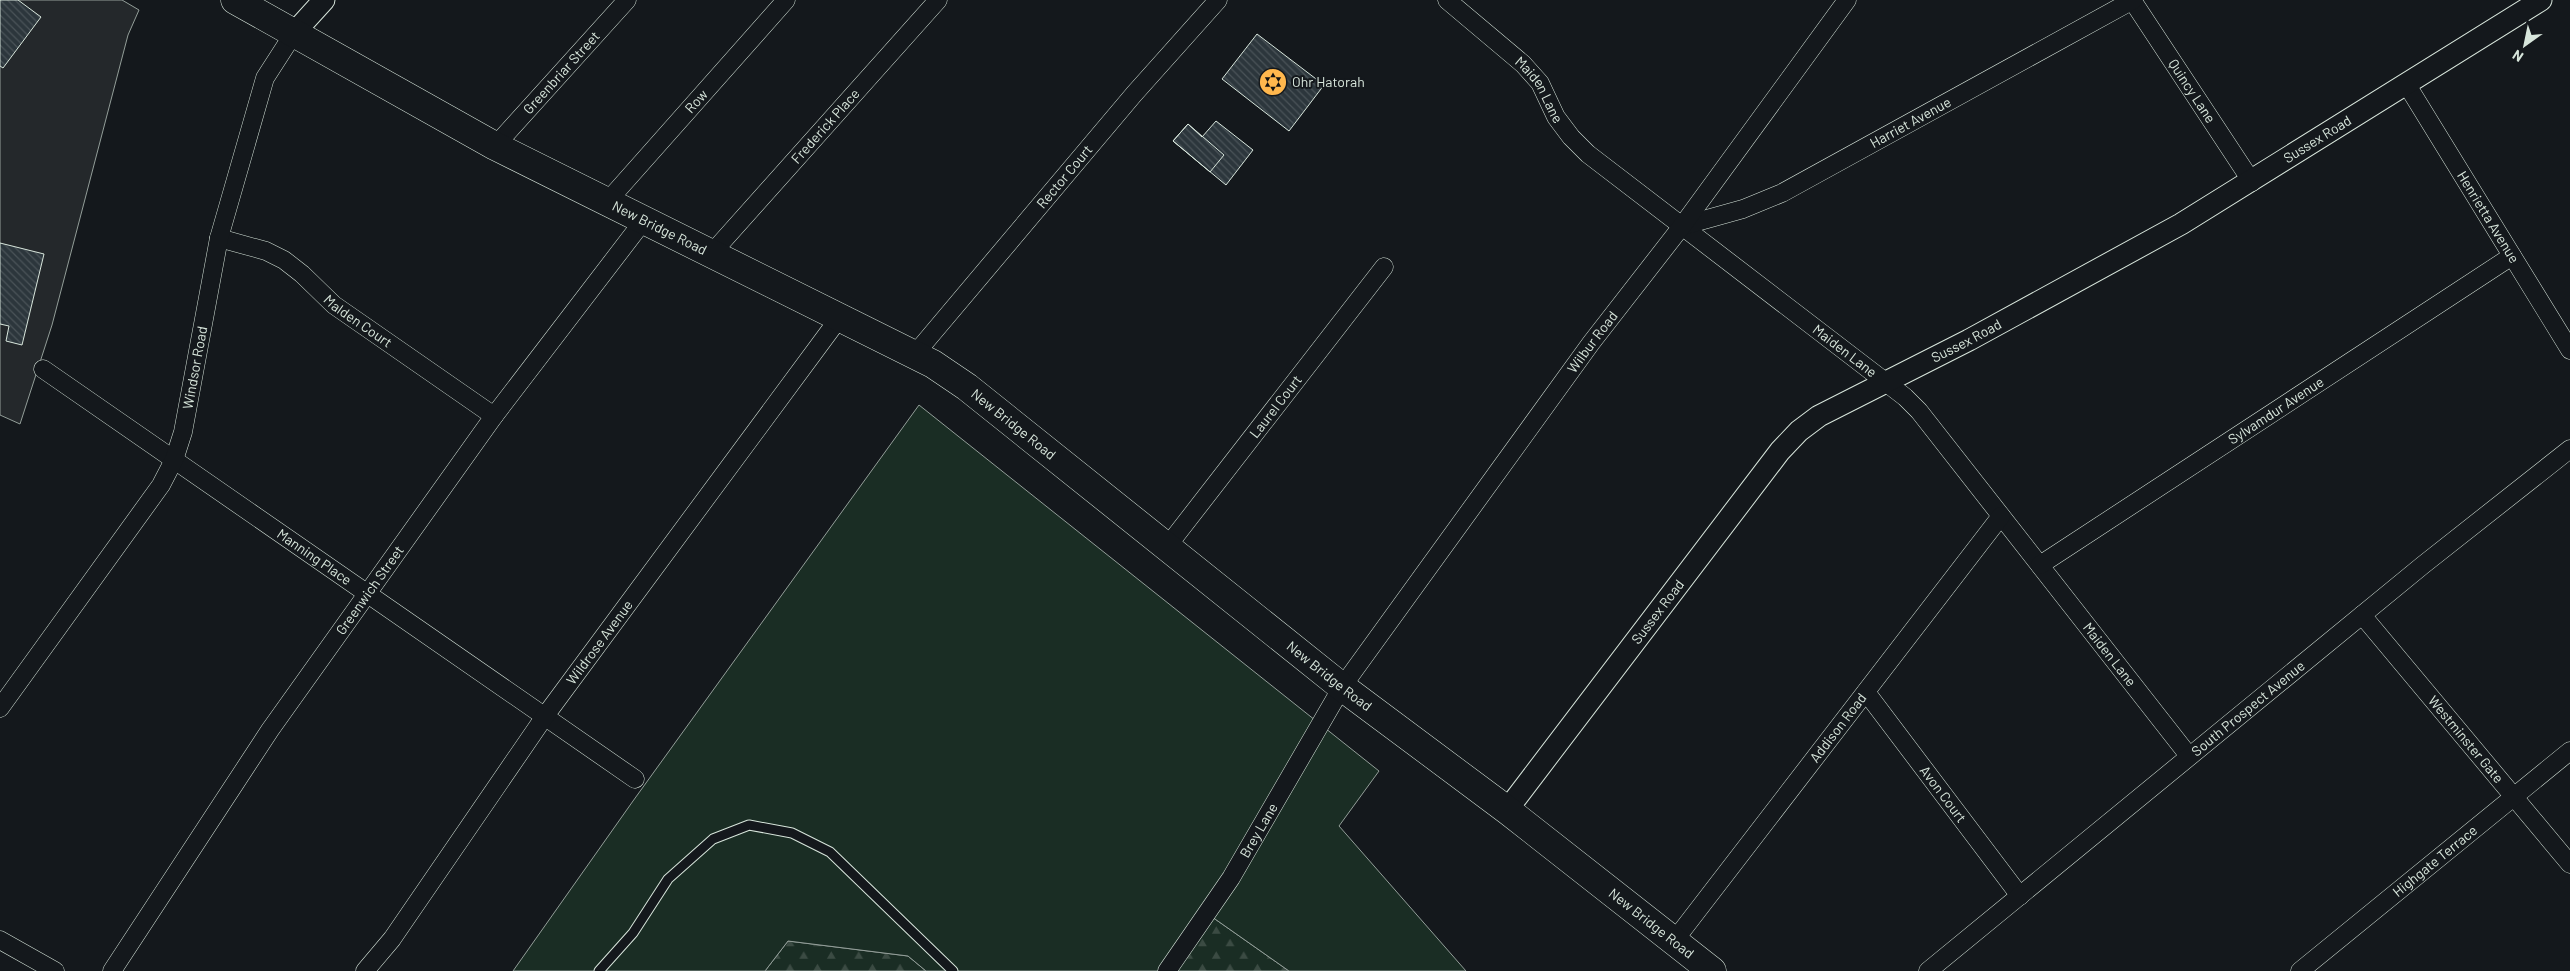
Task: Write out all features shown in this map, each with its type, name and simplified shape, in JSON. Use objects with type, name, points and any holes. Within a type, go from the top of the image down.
[{"type":"main road","name":"New Bridge Road","points":[[235,0],[495,146],[606,203],[712,252],[915,354],[967,386],[1166,548],[1342,687],[1507,810],[1712,971]]},
{"type":"street","name":"Windsor Road","points":[[0,708],[162,485],[174,460],[183,432],[219,238],[265,78],[294,33],[324,0]]},
{"type":"street","name":"Greenbriar Street","points":[[495,146],[627,0]]},
{"type":"street","name":"Row","points":[[606,203],[786,0]]},
{"type":"street","name":"Frederick Place","points":[[712,252],[938,0]]},
{"type":"street","name":"Rector Court","points":[[915,354],[1134,94],[1218,0]]},
{"type":"street","name":"Maiden Lane","points":[[1447,0],[1523,64],[1540,84],[1556,117],[1582,148],[1905,396],[1919,411],[2189,756]]},
{"type":"street","name":"Wilbur Road","points":[[1342,687],[1592,343],[1682,226],[1847,0]]},
{"type":"street","name":"Harriet Avenue","points":[[1682,226],[1743,209],[1782,193],[2132,0]]},
{"type":"street","name":"Quincy Lane","points":[[2132,0],[2252,182]]},
{"type":"street","name":"Sussex Road","points":[[1507,810],[1780,451],[1799,431],[1819,416],[2104,267],[2252,182],[2541,0]]},
{"type":"street","name":"Henrietta Avenue","points":[[2407,85],[2570,350]]},
{"type":"street","name":"Greenwich Street","points":[[112,971],[270,730],[494,416],[644,220]]},
{"type":"street","name":"Malden Court","points":[[219,238],[266,252],[284,260],[302,274],[334,305],[494,416]]},
{"type":"street","name":"Sylvamdur Avenue","points":[[2040,565],[2512,256]]},
{"type":"street","name":"Laurel Court","points":[[1166,548],[1384,267]]},
{"type":"street","name":"Wildrose Avenue","points":[[365,971],[392,939],[545,716],[840,317]]},
{"type":"street","name":"Manning Place","points":[[43,369],[635,779]]},
{"type":"street","name":"South Prospect Avenue","points":[[1928,971],[2362,615],[2570,449]]},
{"type":"street","name":"Addison Road","points":[[1674,941],[2001,516]]},
{"type":"street","name":"Westminster Gate","points":[[2362,615],[2570,864]]},
{"type":"street","name":"Brey Lane","points":[[1167,971],[1231,878],[1342,687]]},
{"type":"street","name":"Avon Court","points":[[1866,692],[2020,896]]},
{"type":"street","name":"Highgate Terrace","points":[[2300,971],[2570,751]]},
{"type":"street","points":[[0,940],[55,971]]},
{"type":"lane","points":[[599,971],[633,933],[668,879],[712,839],[749,825],[792,833],[830,852],[953,971]]},
{"type":"green space","points":[[919,405],[1379,771],[1339,826],[1466,971],[1289,971],[1205,912],[1166,971],[926,971],[908,956],[788,941],[765,971],[513,971],[633,801]]},
{"type":"green space","points":[[1205,912],[1289,971],[1166,971]]},
{"type":"green space","points":[[788,941],[908,956],[926,971],[765,971]]},
{"type":"shaded area","points":[[0,0],[122,0],[139,10],[128,35],[52,325],[20,424],[0,415]]},
{"type":"building","points":[[0,0],[18,0],[41,17],[3,68],[0,66]]},
{"type":"building","name":"Ohr Hatorah","points":[[1257,34],[1324,85],[1289,131],[1222,79]]},
{"type":"building","points":[[1216,121],[1253,150],[1226,185],[1173,141],[1188,124],[1202,137]]},
{"type":"building","points":[[1188,124],[1224,155],[1210,172],[1173,141]]},
{"type":"building","points":[[0,243],[44,254],[22,345],[6,341],[9,326],[0,324]]},
{"type":"place","name":"Ohr Hatorah","points":[[1273,82]]}]
